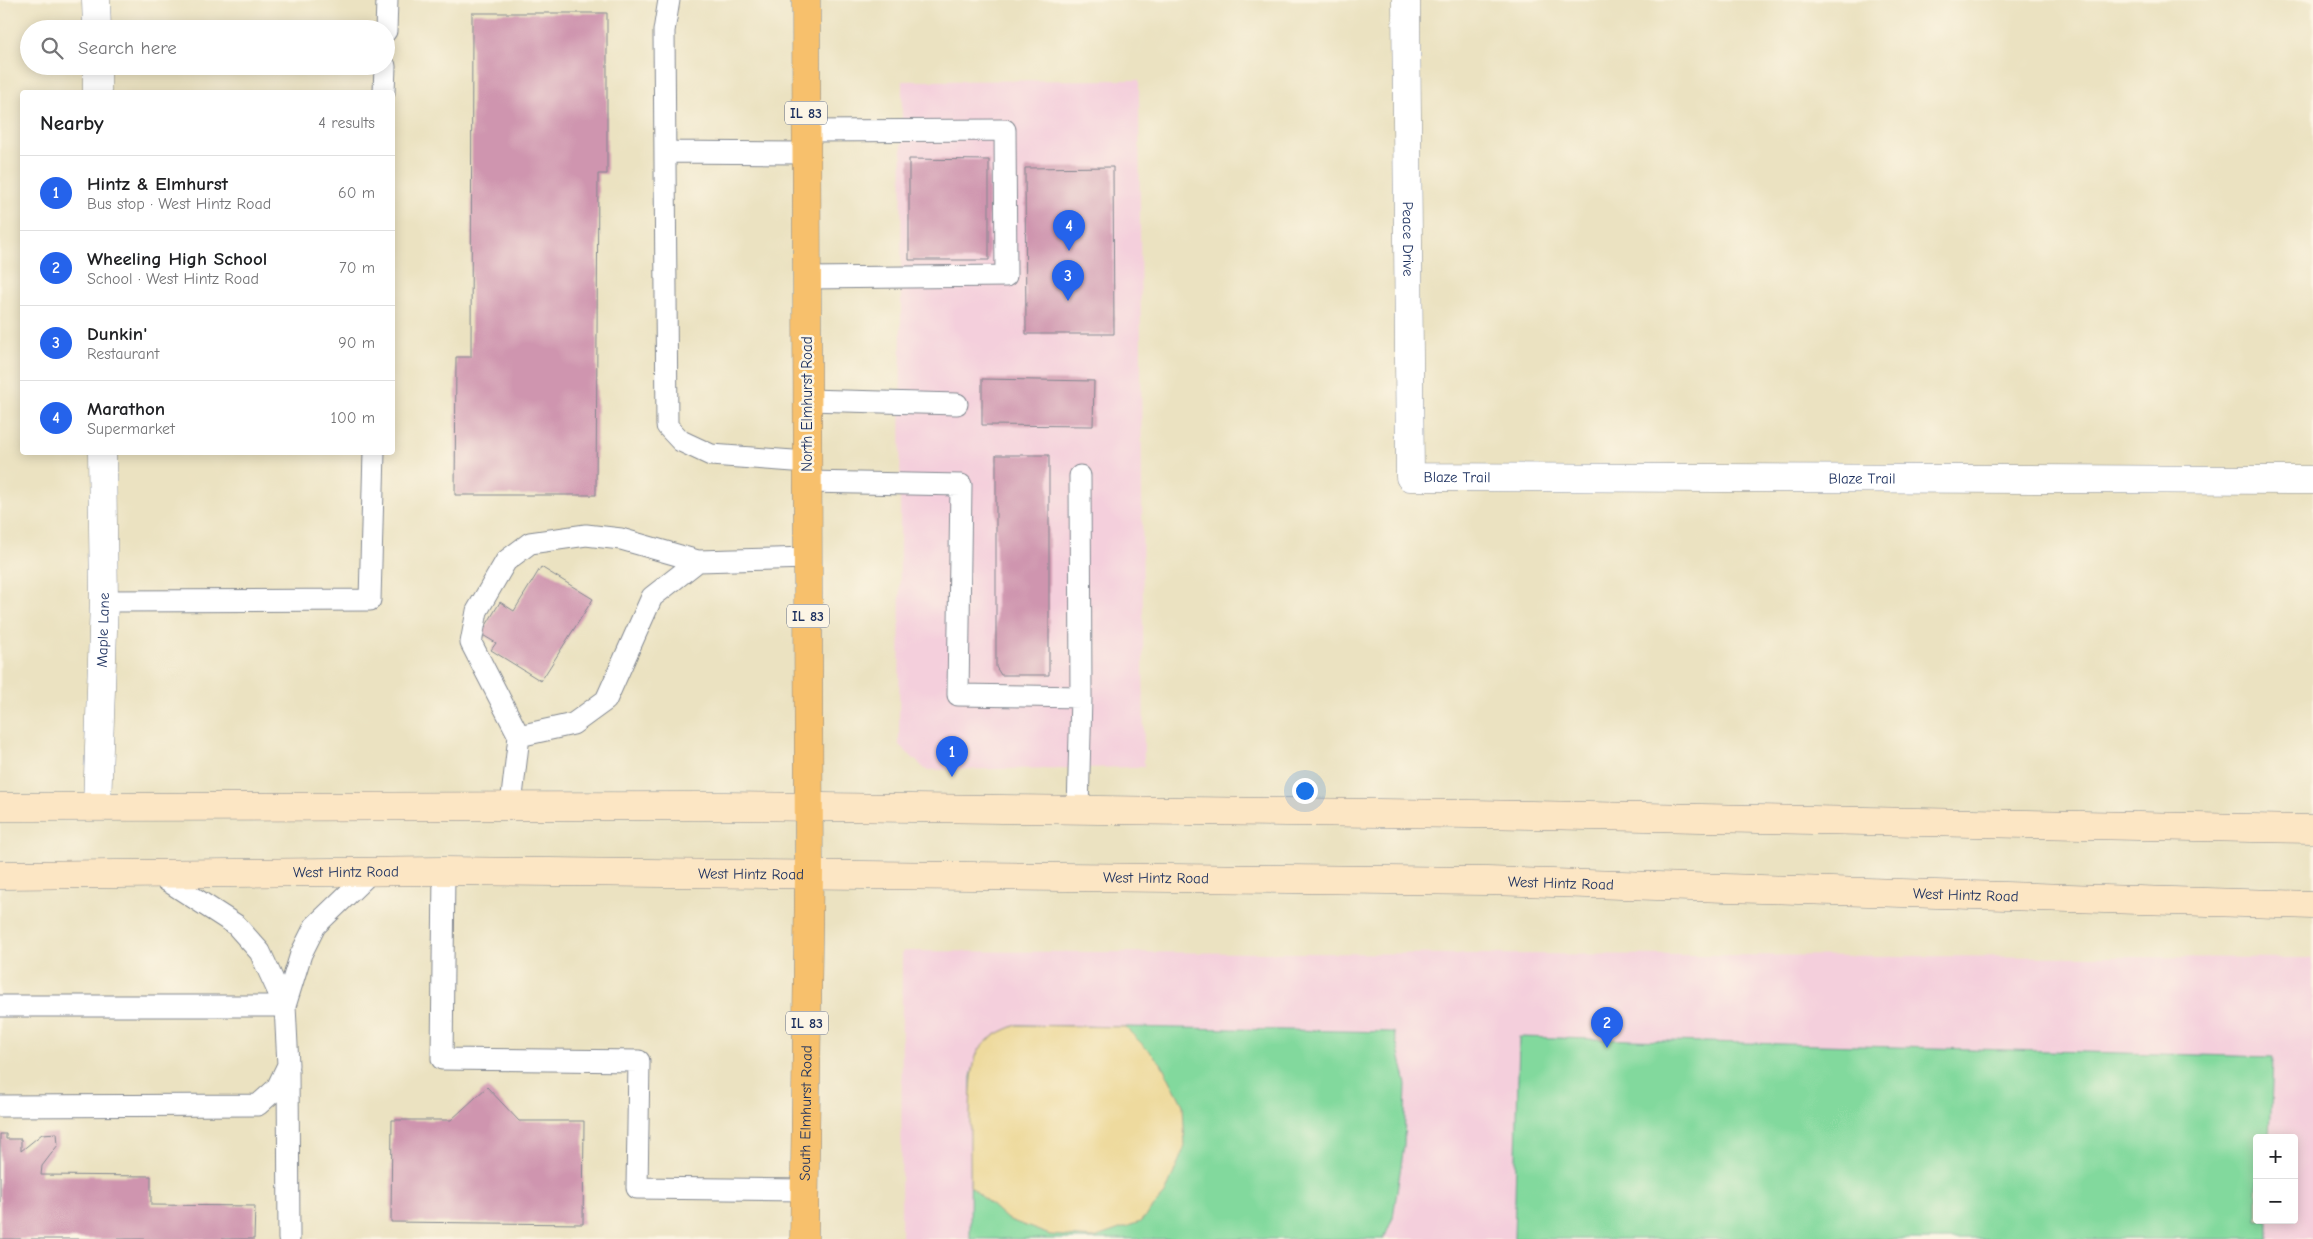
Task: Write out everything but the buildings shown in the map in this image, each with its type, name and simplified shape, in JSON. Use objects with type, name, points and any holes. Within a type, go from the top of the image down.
[{"type":"main road","name":"North Elmhurst Road","points":[[806,0],[809,808]]},
{"type":"main road","points":[[0,807],[511,805],[1078,810],[1471,814],[2313,829]]},
{"type":"main road","name":"South Elmhurst Road","points":[[804,1239],[809,808]]},
{"type":"main road","name":"West Hintz Road","points":[[0,875],[444,871],[1487,881],[2313,905]]},
{"type":"street","points":[[96,0],[97,20]]},
{"type":"street","name":"Peace Drive","points":[[1406,0],[1410,477]]},
{"type":"street","points":[[97,75],[97,90]]},
{"type":"street","name":"Maple Lane","points":[[97,806],[104,601],[102,455]]},
{"type":"street","name":"Blaze Trail","points":[[1410,477],[2313,480]]},
{"type":"lane","points":[[386,20],[387,0]]},
{"type":"lane","points":[[670,0],[664,31],[667,426],[681,442],[711,455],[808,472],[962,485],[958,694],[1080,696]]},
{"type":"lane","points":[[384,90],[385,75]]},
{"type":"lane","points":[[665,152],[1005,130],[1006,276],[806,278]]},
{"type":"lane","points":[[807,400],[957,404]]},
{"type":"lane","points":[[104,601],[370,600],[374,455]]},
{"type":"lane","points":[[1078,810],[1080,476]]},
{"type":"lane","points":[[511,805],[519,736],[471,643],[477,611],[506,561],[530,542],[586,535],[620,539],[698,561],[808,558]]},
{"type":"lane","points":[[519,736],[573,724],[606,700],[652,597],[698,561]]},
{"type":"lane","points":[[444,871],[442,1059],[639,1061],[637,1188],[804,1190]]},
{"type":"lane","points":[[289,1239],[288,1065],[285,1006],[301,954],[316,926],[371,872]]},
{"type":"lane","points":[[157,874],[236,925],[260,952],[285,1006]]},
{"type":"lane","points":[[0,1006],[285,1006]]},
{"type":"lane","points":[[0,1106],[258,1105],[277,1088],[288,1065]]},
{"type":"shaded area","points":[[1139,80],[1144,767],[926,770],[899,745],[902,81]]},
{"type":"shaded area","points":[[902,951],[2313,958],[2313,1239],[901,1239]]},
{"type":"green space","points":[[1017,1025],[1394,1032],[1406,1084],[1404,1146],[1393,1217],[1384,1239],[970,1239],[971,1077],[977,1056],[985,1043]]},
{"type":"green space","points":[[1519,1037],[2273,1057],[2270,1134],[2253,1134],[2253,1224],[2268,1224],[2268,1239],[1514,1239]]},
{"type":"sand","points":[[1017,1025],[1125,1027],[1161,1063],[1183,1105],[1185,1146],[1165,1194],[1140,1222],[1094,1238],[1050,1235],[1007,1219],[970,1186],[970,1115],[972,1075],[975,1060],[979,1050],[987,1041]]},
{"type":"place","name":"Marathon","points":[[1069,251]]},
{"type":"place","name":"Dunkin'","points":[[1068,301]]},
{"type":"place","name":"Hintz & Elmhurst","points":[[952,777]]},
{"type":"place","name":"Wheeling High School","points":[[1607,1048]]}]
